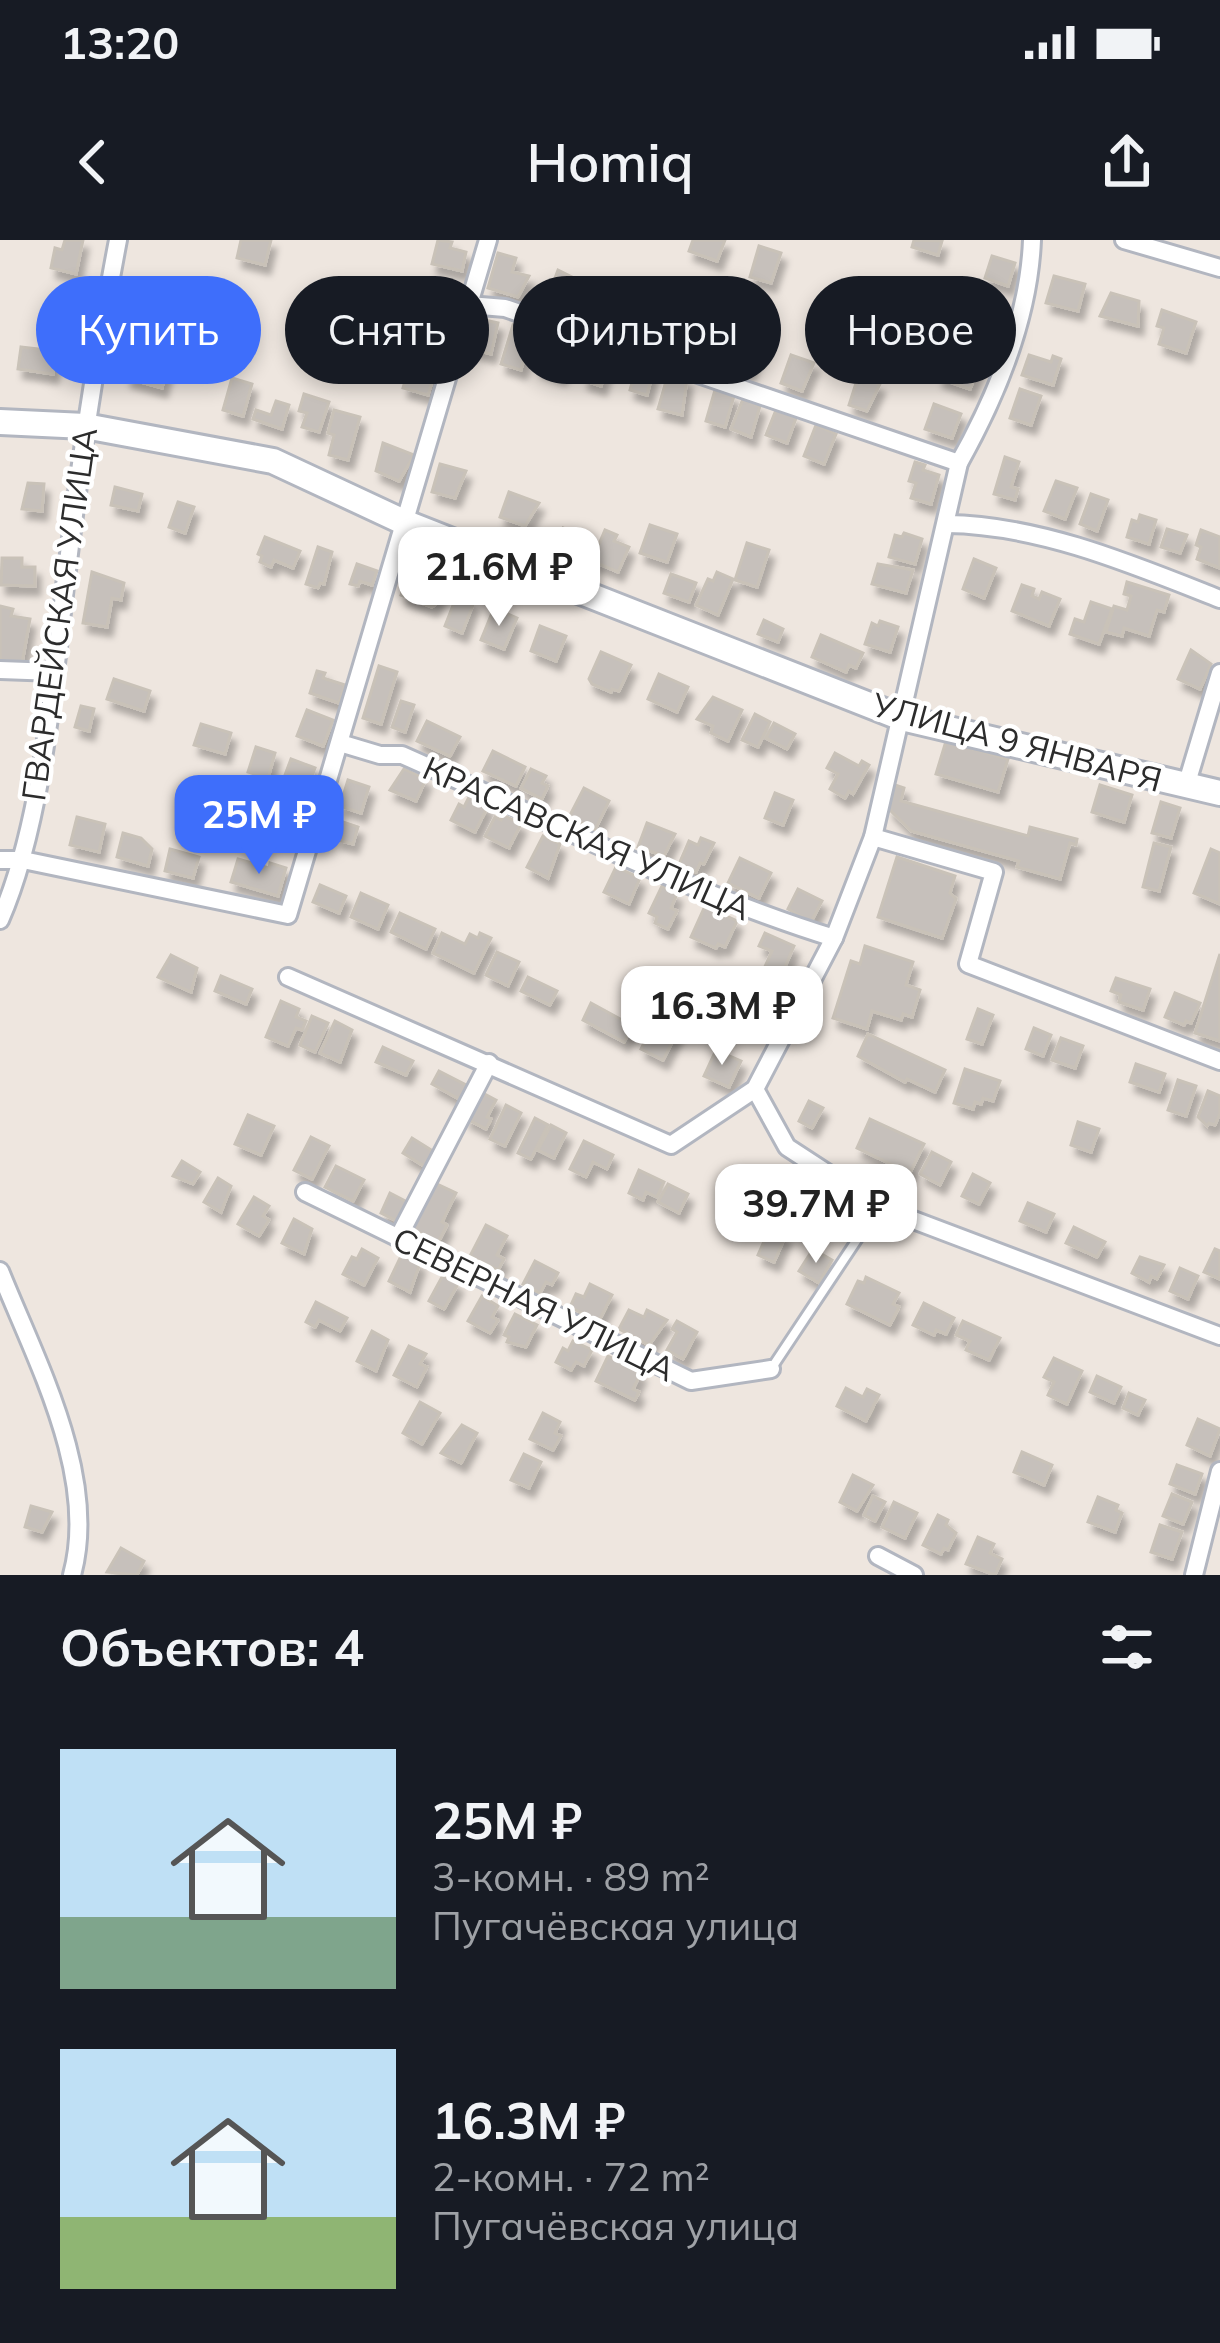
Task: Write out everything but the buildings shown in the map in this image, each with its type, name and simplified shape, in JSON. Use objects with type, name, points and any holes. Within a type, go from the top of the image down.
[{"type":"street","name":"ГВАРДЕЙСКАЯ УЛИЦА","points":[[1,920],[23,860],[55,672],[85,426],[118,240]]},
{"type":"street","points":[[477,276],[488,240]]},
{"type":"street","points":[[288,977],[671,1145],[755,1089],[834,938],[873,837],[959,463],[990,408],[1031,269],[1032,240]]},
{"type":"street","points":[[1124,240],[1220,268]]},
{"type":"street","points":[[489,307],[505,308],[959,463]]},
{"type":"street","points":[[0,860],[23,860],[288,915],[446,384]]},
{"type":"street","name":"УЛИЦА 9 ЯНВАРЯ","points":[[0,422],[85,426],[274,460],[406,523],[902,718],[1220,793]]},
{"type":"street","points":[[947,524],[988,524],[1084,550],[1220,599]]},
{"type":"street","points":[[0,670],[55,672]]},
{"type":"street","points":[[1186,786],[1220,673]]},
{"type":"street","name":"КРАСАВСКАЯ УЛИЦА","points":[[340,743],[380,755],[402,755],[590,845],[748,911],[834,938]]},
{"type":"street","points":[[873,837],[994,872],[968,964],[1220,1061]]},
{"type":"street","points":[[398,1238],[489,1063]]},
{"type":"street","points":[[755,1089],[787,1147],[879,1207],[1220,1336]]},
{"type":"street","name":"СЕВЕРНАЯ УЛИЦА","points":[[304,1192],[691,1381],[772,1369]]},
{"type":"street","points":[[0,1271],[70,1448],[80,1545],[72,1575]]},
{"type":"street","points":[[1194,1575],[1220,1471]]},
{"type":"street","points":[[878,1556],[914,1575]]},
{"type":"lane","points":[[772,1369],[879,1207]]}]
